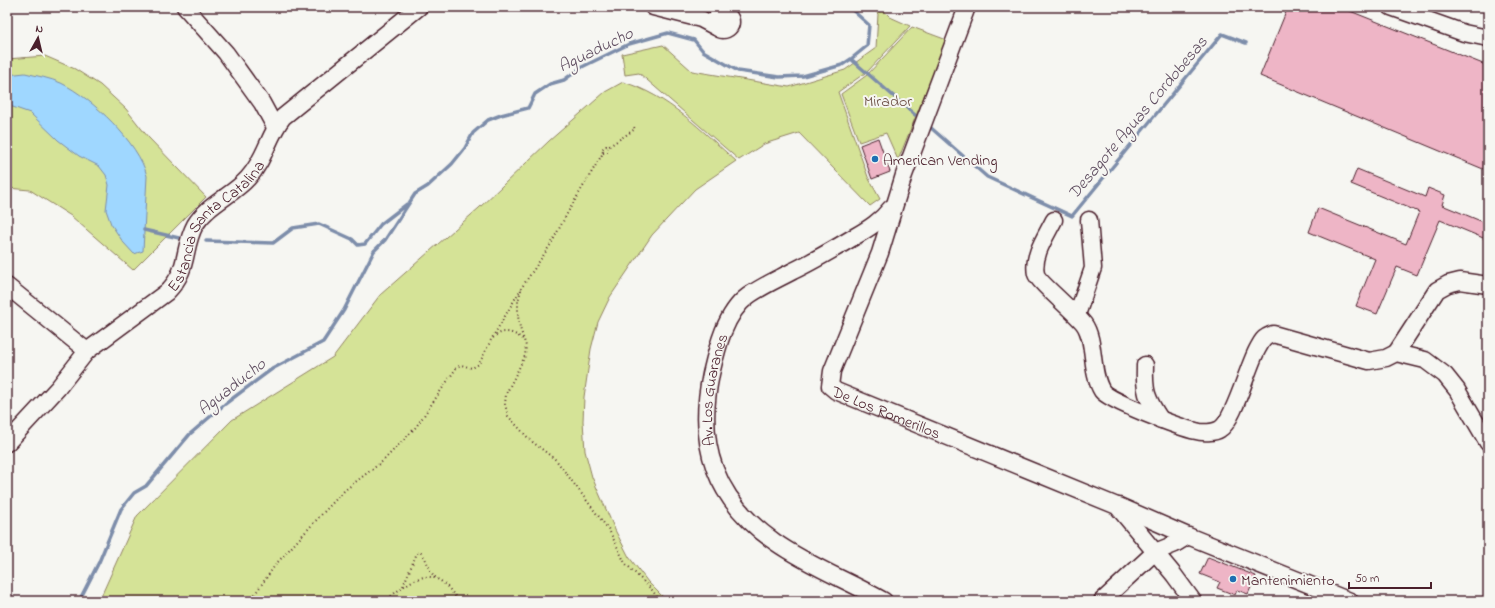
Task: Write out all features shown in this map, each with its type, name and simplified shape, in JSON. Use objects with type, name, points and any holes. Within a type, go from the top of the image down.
[{"type":"street","points":[[185,7],[226,53],[267,110],[275,127]]},
{"type":"street","name":"Estancia Santa Catalina","points":[[7,443],[58,388],[88,351],[167,292],[176,283],[182,270],[195,226],[206,212],[239,188],[249,178],[268,148],[275,127],[296,105],[419,7]]},
{"type":"street","points":[[653,7],[701,20],[717,21]]},
{"type":"street","name":"De Los Romerillos","points":[[967,7],[895,203],[880,253],[832,371],[830,386],[836,391],[1117,506],[1193,601]]},
{"type":"street","points":[[1391,7],[1464,33],[1488,38]]},
{"type":"street","name":"Av. Los Guaranes","points":[[884,601],[776,543],[754,526],[738,510],[727,494],[714,470],[710,457],[706,432],[706,407],[715,354],[722,335],[729,320],[747,298],[867,230],[880,220],[895,203]]},
{"type":"street","points":[[1054,220],[1036,258],[1036,277],[1077,315],[1087,329],[1098,384],[1103,393],[1161,420],[1197,432],[1209,432],[1220,429],[1229,418],[1255,353],[1264,338],[1273,334],[1369,361],[1386,358],[1396,353],[1437,290],[1448,284],[1460,281],[1488,285]]},
{"type":"street","points":[[1077,315],[1093,268],[1089,220]]},
{"type":"street","points":[[7,286],[88,351]]},
{"type":"street","points":[[1396,353],[1425,360],[1445,375],[1457,390],[1488,443]]},
{"type":"street","points":[[1145,365],[1144,387],[1150,404],[1161,420]]},
{"type":"street","points":[[1117,506],[1350,601]]},
{"type":"street","points":[[1102,601],[1155,552],[1166,549],[1188,536]]},
{"type":"path","points":[[603,153],[603,147],[608,147],[633,129]]},
{"type":"path","points":[[250,601],[276,564],[322,514],[345,490],[383,461],[416,427],[457,366],[461,365],[472,368],[477,367],[522,287],[551,244],[603,153],[607,152],[608,147]]},
{"type":"path","points":[[522,287],[518,301],[518,316],[526,346],[525,356],[506,394],[505,404],[508,416],[530,440],[556,460],[609,530],[625,563],[652,590],[660,601]]},
{"type":"path","points":[[491,340],[497,334],[505,331],[514,333],[523,339]]},
{"type":"path","points":[[402,588],[417,553],[420,552],[423,555],[428,569],[459,601]]},
{"type":"path","points":[[385,601],[402,588],[420,579],[434,578],[439,580]]},
{"type":"green space","points":[[871,7],[880,7],[890,17],[910,26],[868,71],[838,92],[868,177],[880,199],[870,206],[799,133],[764,144],[739,160],[639,73],[625,75],[622,54],[663,45],[692,71],[789,87],[845,70],[876,48],[878,14]]},
{"type":"green space","name":"Mirador","points":[[912,27],[947,40],[898,160],[886,133],[859,142],[841,94],[867,75]]},
{"type":"green space","points":[[45,56],[75,69],[100,85],[126,109],[148,137],[206,197],[133,270],[71,216],[30,190],[7,188],[7,59]]},
{"type":"green space","points":[[623,82],[639,88],[670,105],[697,126],[736,161],[695,189],[652,235],[610,297],[598,322],[591,349],[584,397],[583,421],[585,451],[592,477],[615,530],[629,557],[648,582],[667,601],[99,601],[137,516],[232,420],[333,357],[380,295],[479,208],[549,141],[605,92]]},
{"type":"water","points":[[25,73],[57,81],[86,99],[113,123],[135,150],[147,176],[143,251],[134,254],[123,242],[111,224],[106,210],[109,185],[106,175],[99,166],[79,156],[58,140],[30,113],[7,105],[7,75]]},
{"type":"building","points":[[1288,7],[1340,7],[1488,66],[1488,171],[1260,76]]},
{"type":"building","name":"American Vending","points":[[878,138],[890,172],[872,179],[860,145]]},
{"type":"building","points":[[1357,169],[1425,197],[1428,188],[1445,195],[1442,205],[1488,224],[1488,240],[1440,220],[1417,275],[1397,267],[1377,314],[1356,306],[1375,259],[1309,232],[1318,208],[1406,244],[1419,212],[1351,184]]},
{"type":"building","name":"Mantenimiento","points":[[1208,557],[1256,576],[1248,594],[1237,590],[1235,595],[1217,588],[1220,582],[1200,574]]},
{"type":"waterway","name":"Desagote Aguas Cordobesas","points":[[849,7],[869,25],[867,46],[851,59],[915,115]]},
{"type":"waterway","name":"Aguaducho","points":[[79,601],[99,562],[121,509],[134,493],[146,486],[190,434],[225,404],[272,369],[323,342],[344,310],[374,251],[385,240],[415,194],[428,186],[452,164],[465,148],[473,133],[488,120],[528,108],[535,94],[550,84],[564,80],[582,67],[629,44],[668,33],[694,40],[703,51],[738,71],[779,77],[803,76],[842,65],[851,59]]},
{"type":"waterway","name":"Desagote Aguas Cordobesas","points":[[930,127],[987,177],[1072,216],[1222,34],[1246,43]]},
{"type":"waterway","name":"Aguaducho","points":[[206,241],[273,243],[293,228],[319,224],[352,239],[358,245],[365,244],[381,224],[407,204]]},
{"type":"waterway","points":[[144,230],[179,238]]},
{"type":"place","name":"American Vending","points":[[875,159]]},
{"type":"place","name":"Mantenimiento","points":[[1233,579]]}]
